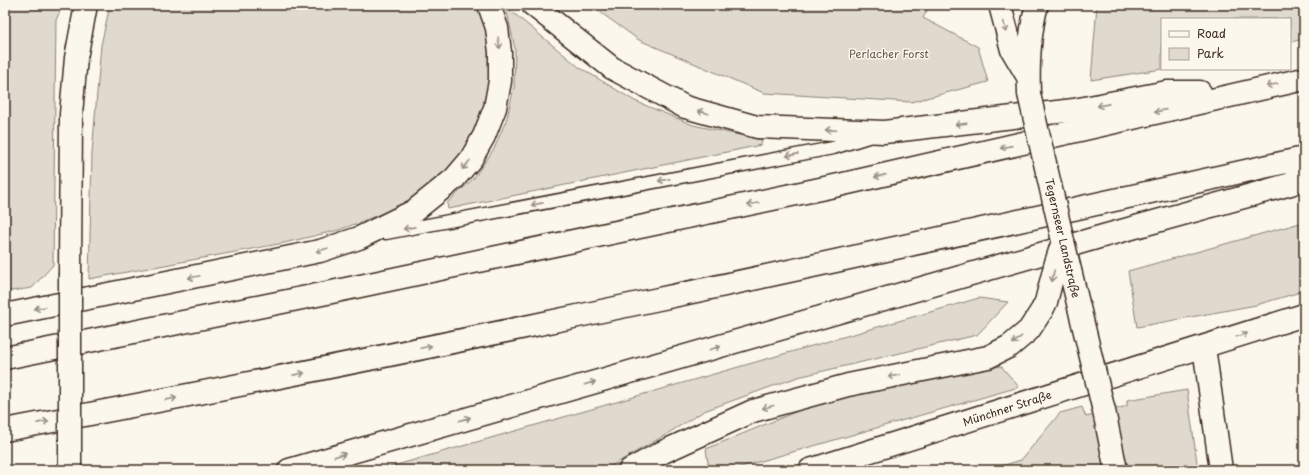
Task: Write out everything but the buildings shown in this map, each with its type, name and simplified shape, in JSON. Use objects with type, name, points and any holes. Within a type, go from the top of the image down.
[{"type":"main road","points":[[70,470],[71,114],[76,58],[86,5]]},
{"type":"main road","points":[[5,315],[320,251],[359,238],[414,211],[454,179],[471,159],[484,136],[495,108],[500,81],[500,52],[497,28],[489,5]]},
{"type":"main road","points":[[533,5],[612,68],[685,107],[757,127],[884,132],[1074,110],[1167,92],[1239,92]]},
{"type":"main road","points":[[1000,5],[1022,47]]},
{"type":"main road","name":"Tegernseer Landstraße","points":[[1037,5],[1022,47],[1028,77],[1029,94],[1104,411],[1116,470]]},
{"type":"main road","points":[[5,358],[319,295],[839,185],[1304,78]]},
{"type":"main road","points":[[5,430],[334,367],[897,248],[1304,158]]},
{"type":"main road","points":[[289,470],[1065,247],[1291,184],[1304,173]]},
{"type":"main road","points":[[630,470],[663,452],[753,411],[848,385],[988,357],[1010,346],[1029,330],[1042,310],[1046,302],[1063,241]]},
{"type":"main road","points":[[1221,470],[1204,347],[1304,315]]},
{"type":"main road","name":"Münchner Straße","points":[[810,470],[1204,347]]},
{"type":"lane","points":[[359,238],[833,148],[884,132]]},
{"type":"green space","points":[[5,5],[63,5],[56,20],[53,265],[32,288],[5,292]]},
{"type":"green space","points":[[110,5],[477,5],[485,23],[490,51],[490,80],[486,106],[475,132],[462,154],[446,175],[407,204],[339,230],[284,243],[89,279],[92,153],[101,45]]},
{"type":"green space","name":"Perlacher Forst","points":[[590,5],[930,5],[923,18],[978,47],[988,82],[911,102],[764,93],[639,40]]},
{"type":"green space","points":[[1097,5],[1304,5],[1304,39],[1291,42],[1291,18],[1161,18],[1161,69],[1091,80]]},
{"type":"green space","points":[[506,7],[579,67],[635,101],[693,125],[762,140],[761,145],[448,209],[447,203],[473,179],[494,149],[507,118],[514,87],[515,49]]},
{"type":"green space","points":[[1304,222],[1304,291],[1256,305],[1137,327],[1128,271]]},
{"type":"green space","points":[[979,298],[1008,302],[977,335],[798,377],[704,411],[604,470],[379,470]]},
{"type":"green space","points":[[1001,366],[1019,387],[730,470],[709,470],[706,449],[836,395]]},
{"type":"green space","points":[[1187,390],[1198,470],[988,470],[1021,460],[1060,413],[1082,407],[1086,417],[1127,406],[1127,400]]}]
